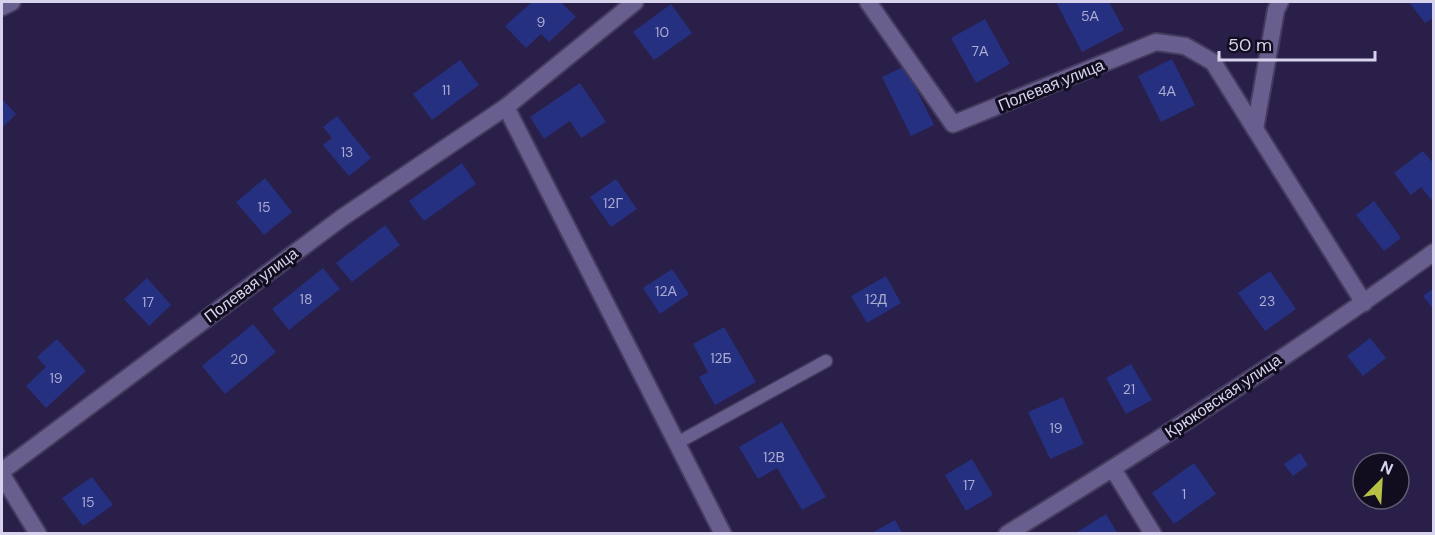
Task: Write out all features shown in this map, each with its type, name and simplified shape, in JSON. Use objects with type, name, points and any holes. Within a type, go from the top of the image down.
[{"type":"street","points":[[2,7],[12,2]]},
{"type":"street","name":"Полевая улица","points":[[2,473],[343,216],[506,107],[635,2]]},
{"type":"street","name":"Полевая улица","points":[[868,2],[953,124],[1156,42],[1185,46],[1213,62],[1364,303]]},
{"type":"street","points":[[1255,129],[1276,10],[1280,2]]},
{"type":"street","points":[[506,107],[723,534]]},
{"type":"street","name":"Крюковская улица","points":[[1007,534],[1113,469],[1364,303],[1434,252]]},
{"type":"street","points":[[1113,469],[1153,534]]},
{"type":"street","points":[[2,473],[38,534]]},
{"type":"lane","points":[[677,443],[826,361]]},
{"type":"building","points":[[532,2],[561,2],[576,17],[549,42],[541,34],[526,48],[505,26]]},
{"type":"building","points":[[1056,2],[1109,2],[1124,30],[1082,52]]},
{"type":"building","points":[[1409,2],[1434,2],[1434,17],[1425,23]]},
{"type":"building","points":[[671,4],[692,33],[654,60],[633,32]]},
{"type":"building","points":[[985,19],[1010,64],[976,83],[951,38]]},
{"type":"building","points":[[1172,59],[1195,105],[1161,122],[1138,76]]},
{"type":"building","points":[[460,60],[479,85],[432,120],[413,94]]},
{"type":"building","points":[[905,66],[934,125],[911,136],[882,77]]},
{"type":"building","points":[[580,83],[606,122],[581,138],[570,121],[544,139],[530,117]]},
{"type":"building","points":[[2,99],[16,114],[2,128]]},
{"type":"building","points":[[337,116],[371,158],[349,176],[323,145],[332,138],[323,127]]},
{"type":"building","points":[[1423,151],[1434,164],[1434,203],[1421,187],[1411,195],[1394,173]]},
{"type":"building","points":[[462,163],[476,184],[424,221],[409,201]]},
{"type":"building","points":[[265,178],[292,212],[264,235],[236,202]]},
{"type":"building","points":[[616,179],[637,209],[611,227],[590,197]]},
{"type":"building","points":[[1374,201],[1401,238],[1384,251],[1356,215]]},
{"type":"building","points":[[385,225],[400,245],[352,282],[336,263]]},
{"type":"building","points":[[323,268],[340,289],[289,330],[272,309]]},
{"type":"building","points":[[672,269],[689,294],[660,314],[643,288]]},
{"type":"building","points":[[1270,271],[1296,309],[1265,331],[1238,293]]},
{"type":"building","points":[[886,276],[901,303],[867,323],[851,296]]},
{"type":"building","points":[[147,278],[171,305],[149,326],[124,299]]},
{"type":"building","points":[[1434,288],[1434,310],[1423,296]]},
{"type":"building","points":[[253,324],[276,352],[225,394],[202,366]]},
{"type":"building","points":[[724,327],[756,382],[715,405],[699,377],[708,372],[693,344]]},
{"type":"building","points":[[1370,338],[1386,358],[1363,376],[1347,356]]},
{"type":"building","points":[[57,339],[86,371],[46,408],[26,386],[46,367],[37,357]]},
{"type":"building","points":[[1131,364],[1152,400],[1126,414],[1106,378]]},
{"type":"building","points":[[1063,397],[1084,444],[1050,459],[1028,412]]},
{"type":"building","points":[[782,422],[826,497],[802,510],[777,468],[758,479],[739,447]]},
{"type":"building","points":[[1300,453],[1308,465],[1293,476],[1284,464]]},
{"type":"building","points":[[972,459],[993,495],[966,511],[945,475]]},
{"type":"building","points":[[1194,463],[1216,494],[1174,524],[1152,493]]},
{"type":"building","points":[[92,477],[113,505],[83,526],[62,498]]},
{"type":"building","points":[[1106,514],[1118,534],[1074,534]]},
{"type":"building","points":[[895,520],[903,534],[870,534]]}]
